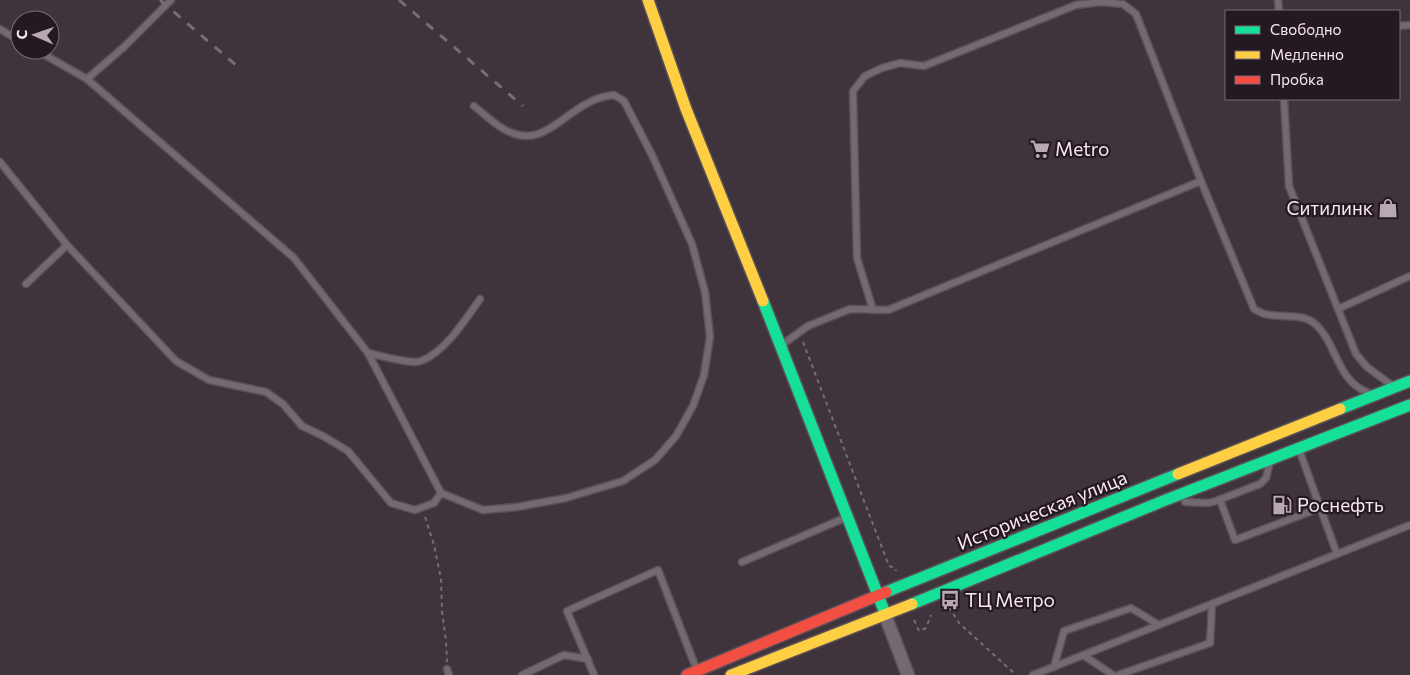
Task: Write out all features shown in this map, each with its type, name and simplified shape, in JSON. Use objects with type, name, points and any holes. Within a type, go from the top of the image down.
[{"type":"main road","points":[[648,0],[686,109],[781,345],[885,615]]},
{"type":"main road","name":"Историческая улица","points":[[692,673],[901,586],[1410,381]]},
{"type":"main road","name":"Историческая улица","points":[[731,675],[885,615],[1163,501],[1410,405]]},
{"type":"street","points":[[885,615],[908,675]]},
{"type":"lane","points":[[87,79],[125,46],[171,0]]},
{"type":"lane","points":[[873,310],[858,258],[854,91],[865,76],[882,68],[900,63],[924,66],[1076,5],[1101,2],[1122,4],[1136,14],[1201,181],[1254,309],[1265,314],[1312,321],[1327,340],[1347,377],[1359,389],[1376,394]]},
{"type":"lane","points":[[54,60],[87,79],[294,258],[368,353],[441,493],[483,510],[517,507],[566,498],[622,481],[655,460],[676,436],[693,406],[704,376],[710,337],[705,292],[692,244],[652,155],[624,101],[614,94],[602,96],[588,103],[543,133],[531,136],[519,135],[502,128],[474,106]]},
{"type":"lane","points":[[1284,100],[1289,186],[1356,354],[1372,372],[1395,387]]},
{"type":"lane","points":[[0,162],[67,245],[176,361],[208,380],[266,392],[283,404],[302,426],[323,436],[348,452],[391,503],[415,510],[434,503],[441,493]]},
{"type":"lane","points":[[781,345],[808,326],[850,309],[888,310],[1201,181]]},
{"type":"lane","points":[[26,284],[67,245]]},
{"type":"lane","points":[[1338,308],[1410,276]]},
{"type":"lane","points":[[368,353],[397,360],[420,362],[438,350],[455,333],[480,299]]},
{"type":"lane","points":[[1299,449],[1337,554]]},
{"type":"lane","points":[[1163,501],[1208,503],[1220,500],[1260,484],[1266,478],[1270,460]]},
{"type":"lane","points":[[1220,500],[1235,540],[1320,508]]},
{"type":"lane","points":[[742,562],[848,517]]},
{"type":"lane","points":[[1033,675],[1410,526]]},
{"type":"lane","points":[[594,675],[567,610],[658,570],[692,673]]},
{"type":"lane","points":[[1118,675],[1210,642],[1212,604]]},
{"type":"lane","points":[[1054,667],[1064,631],[1131,608],[1160,625]]},
{"type":"lane","points":[[522,675],[564,655],[588,659]]},
{"type":"lane","points":[[1083,655],[1113,675]]},
{"type":"path","points":[[799,332],[889,566],[895,568],[901,586]]},
{"type":"path","points":[[422,507],[434,545],[441,579],[448,672]]},
{"type":"path","points":[[947,604],[959,623],[1016,675]]},
{"type":"path","points":[[909,605],[919,631],[926,628],[932,612]]},
{"type":"railway","points":[[160,0],[237,66]]},
{"type":"railway","points":[[399,0],[523,106]]},
{"type":"traffic: fast","points":[[763,301],[883,608]]},
{"type":"traffic: fast","points":[[1340,409],[1410,381]]},
{"type":"traffic: fast","points":[[912,604],[1163,501],[1410,405]]},
{"type":"traffic: fast","points":[[886,592],[1178,474]]},
{"type":"traffic: slow","points":[[648,0],[686,109],[763,301]]},
{"type":"traffic: slow","points":[[1178,474],[1340,409]]},
{"type":"traffic: slow","points":[[731,675],[912,604]]},
{"type":"traffic: jam","points":[[687,675],[886,592]]},
{"type":"place","name":"Metro","points":[[1040,149]]},
{"type":"place","name":"Ситилинк","points":[[1388,208]]},
{"type":"place","name":"Роснефть","points":[[1282,505]]},
{"type":"place","name":"ТЦ Метро","points":[[950,600]]}]
